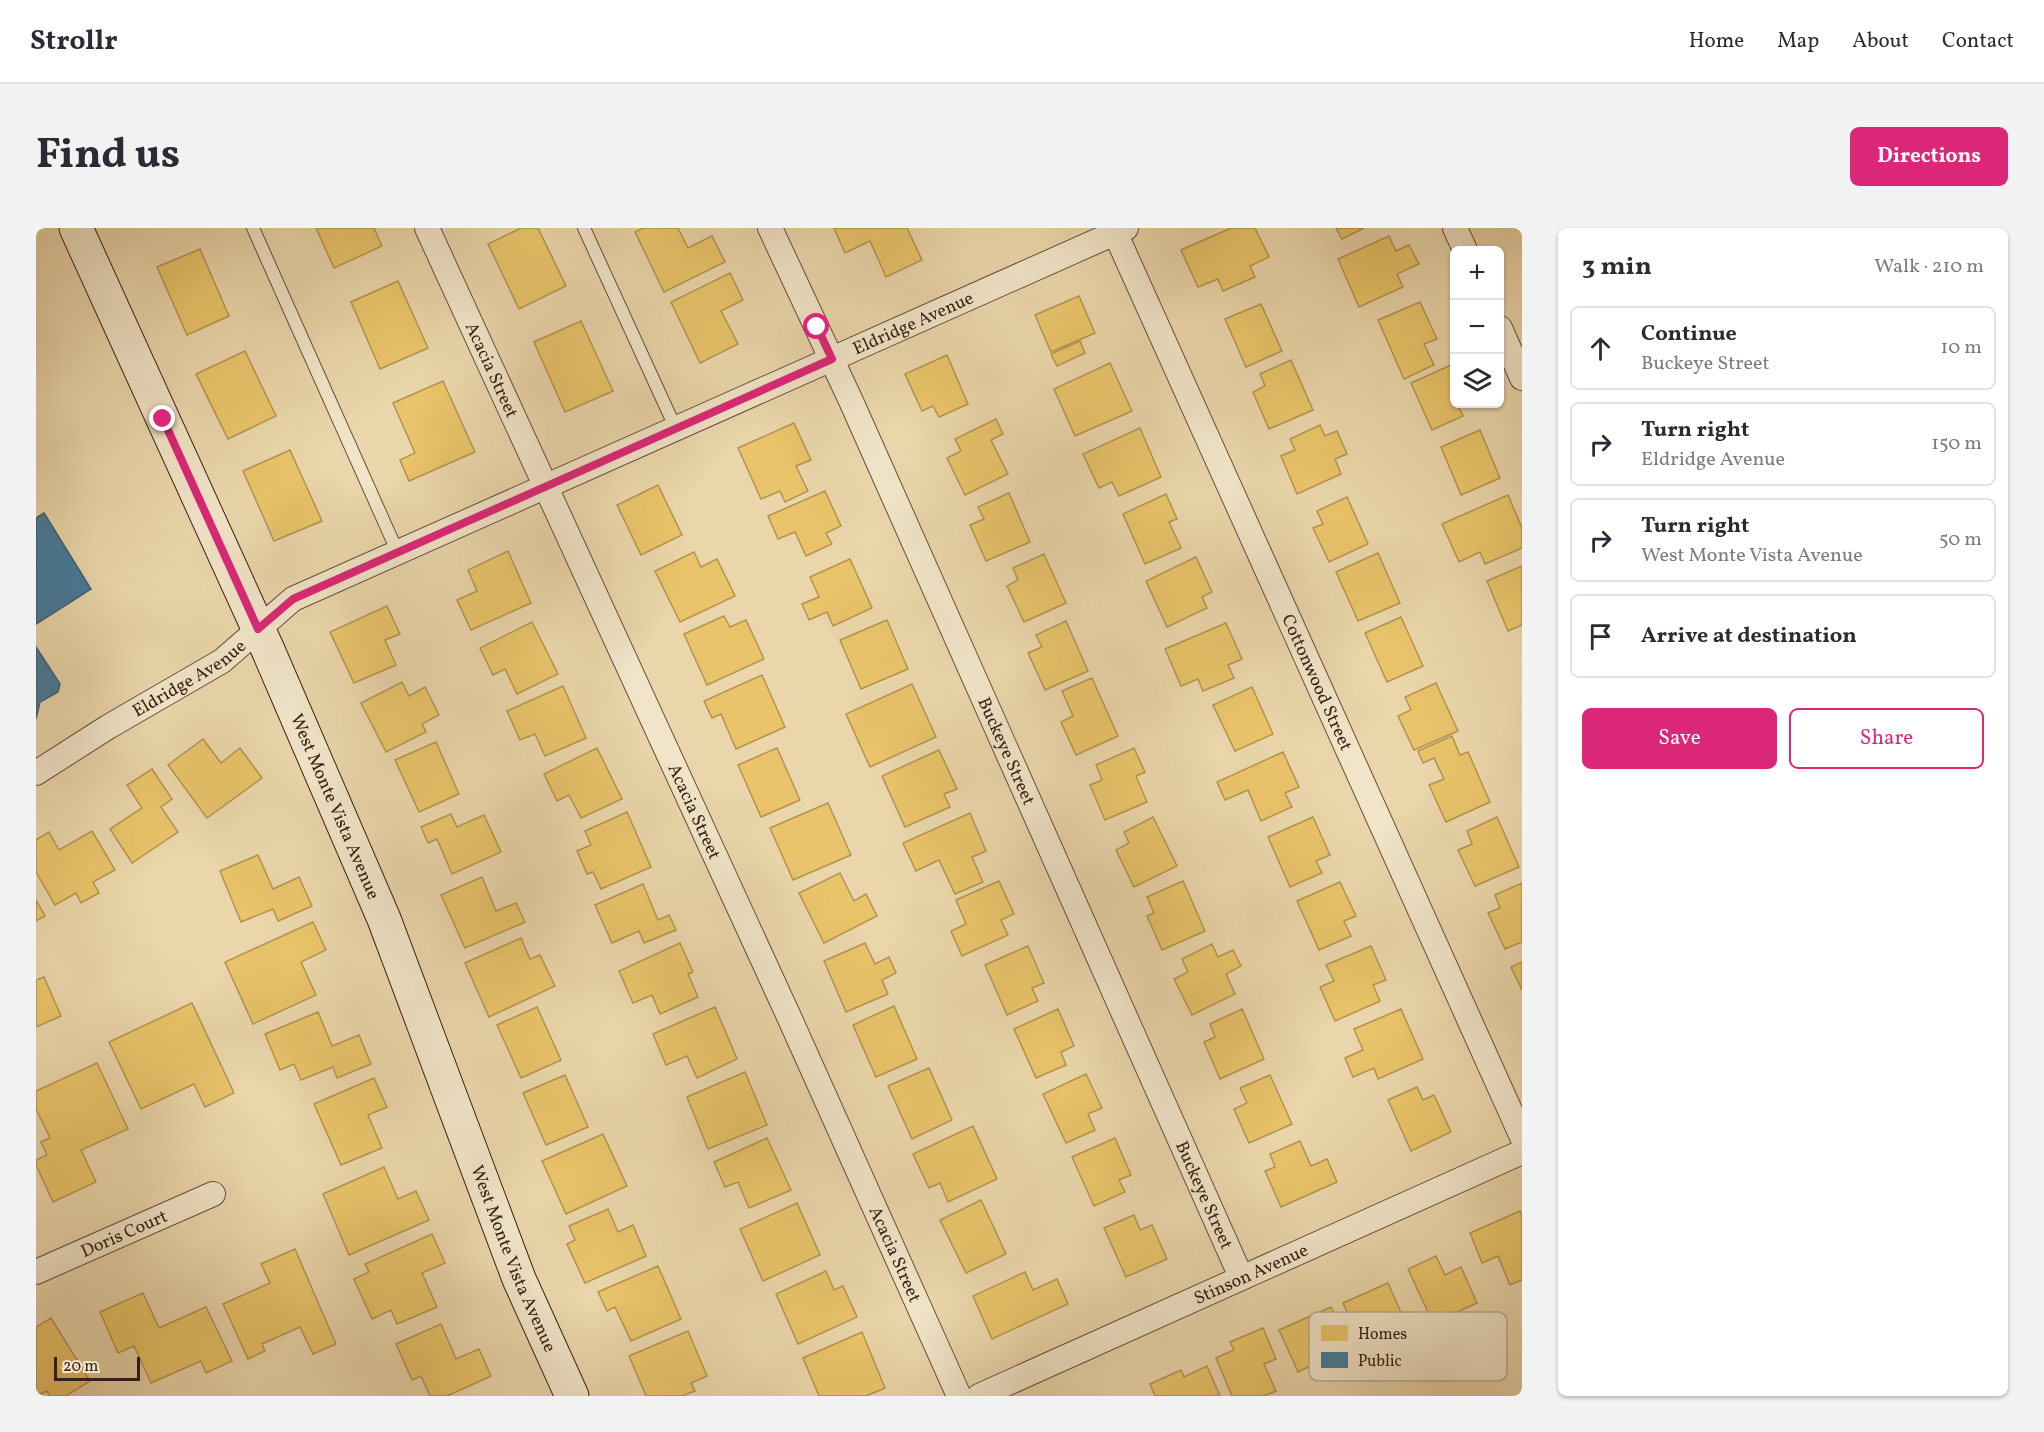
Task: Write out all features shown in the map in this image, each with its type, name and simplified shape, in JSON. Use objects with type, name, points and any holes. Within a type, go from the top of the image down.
[{"type":"street","name":"West Monte Vista Avenue","points":[[76,228],[258,629],[384,918],[519,1279],[572,1396]]},
{"type":"street","name":"Acacia Street","points":[[427,228],[790,1019],[959,1396]]},
{"type":"street","name":"Buckeye Street","points":[[770,228],[832,359],[1241,1277]]},
{"type":"street","points":[[1455,228],[1463,246]]},
{"type":"street","name":"Eldridge Avenue","points":[[36,773],[108,727],[222,661],[293,599],[1118,230]]},
{"type":"street","name":"Cottonwood Street","points":[[1118,230],[1522,1137]]},
{"type":"street","points":[[1504,337],[1522,378]]},
{"type":"street","name":"Stinson Avenue","points":[[979,1396],[1522,1152]]},
{"type":"street","name":"Doris Court","points":[[36,1272],[213,1194]]},
{"type":"lane","points":[[253,228],[398,553]]},
{"type":"lane","points":[[584,228],[676,429]]},
{"type":"building: Homes","points":[[316,228],[374,228],[382,246],[334,268]]},
{"type":"building: Homes","points":[[521,228],[538,228],[566,286],[519,309],[488,244]]},
{"type":"building: Homes","points":[[643,228],[678,228],[688,248],[712,236],[725,262],[664,292],[635,232]]},
{"type":"building: Homes","points":[[834,228],[907,228],[922,260],[886,277],[870,241],[845,253]]},
{"type":"building: Homes","points":[[1231,228],[1255,228],[1269,257],[1250,266],[1255,277],[1223,291],[1218,279],[1198,287],[1181,250]]},
{"type":"building: Homes","points":[[1336,228],[1364,228],[1342,239]]},
{"type":"building: Homes","points":[[1389,236],[1396,251],[1409,245],[1419,264],[1397,274],[1403,287],[1359,307],[1338,259]]},
{"type":"building: Homes","points":[[200,249],[229,316],[187,335],[157,267]]},
{"type":"building: Homes","points":[[730,273],[743,300],[721,311],[738,344],[700,363],[671,302]]},
{"type":"building: Homes","points":[[398,281],[428,348],[380,369],[351,302]]},
{"type":"building: Homes","points":[[1079,296],[1095,333],[1051,352],[1035,315]]},
{"type":"building: Homes","points":[[1420,302],[1437,339],[1424,344],[1434,365],[1404,379],[1378,320]]},
{"type":"building: Homes","points":[[1261,304],[1282,351],[1246,367],[1225,319]]},
{"type":"building: Homes","points":[[581,321],[613,391],[565,412],[534,342]]},
{"type":"building: Homes","points":[[1080,341],[1085,353],[1057,366],[1051,354]]},
{"type":"building: Homes","points":[[245,351],[276,416],[228,439],[196,374]]},
{"type":"building: Homes","points":[[947,355],[968,404],[939,417],[933,406],[922,411],[905,374]]},
{"type":"building: Homes","points":[[1291,360],[1313,410],[1269,429],[1253,392],[1265,386],[1260,374]]},
{"type":"building: Homes","points":[[1110,363],[1132,411],[1075,436],[1054,389]]},
{"type":"building: Homes","points":[[1450,365],[1450,408],[1459,408],[1463,416],[1432,430],[1411,383]]},
{"type":"building: Homes","points":[[443,381],[475,452],[409,481],[400,460],[415,453],[393,403]]},
{"type":"building: Homes","points":[[996,419],[1003,434],[991,440],[1008,474],[965,495],[947,458],[961,451],[955,439]]},
{"type":"building: Homes","points":[[794,423],[811,460],[796,466],[808,491],[785,502],[780,491],[761,499],[738,448]]},
{"type":"building: Homes","points":[[1320,425],[1325,436],[1337,431],[1347,454],[1335,459],[1341,474],[1297,494],[1281,456],[1295,450],[1290,439]]},
{"type":"building: Homes","points":[[1140,428],[1161,477],[1119,496],[1112,482],[1099,488],[1083,454]]},
{"type":"building: Homes","points":[[1480,430],[1500,478],[1461,495],[1441,447]]},
{"type":"building: Homes","points":[[290,450],[322,521],[274,541],[243,471]]},
{"type":"building: Homes","points":[[658,485],[682,535],[641,555],[617,505]]},
{"type":"building: Homes","points":[[825,491],[841,526],[826,533],[832,544],[806,556],[795,532],[778,539],[768,516]]},
{"type":"building: Homes","points":[[1009,493],[1030,542],[986,561],[970,525],[984,519],[978,507]]},
{"type":"building: Homes","points":[[1166,494],[1177,519],[1169,522],[1181,548],[1145,564],[1123,514]]},
{"type":"building: Homes","points":[[1508,495],[1522,528],[1522,548],[1485,564],[1480,552],[1459,562],[1442,524]]},
{"type":"building: Homes","points":[[1347,497],[1368,544],[1329,562],[1313,528],[1323,524],[1317,511]]},
{"type":"building: Homes","points":[[508,551],[531,603],[471,630],[457,600],[477,591],[468,570]]},
{"type":"building: Homes","points":[[694,552],[701,567],[717,559],[735,596],[680,622],[655,571]]},
{"type":"building: Homes","points":[[1378,553],[1400,603],[1358,621],[1336,572]]},
{"type":"building: Homes","points":[[1044,554],[1066,603],[1024,622],[1007,586],[1018,580],[1013,568]]},
{"type":"building: Homes","points":[[1196,557],[1212,592],[1202,597],[1207,608],[1167,627],[1146,581]]},
{"type":"building: Homes","points":[[850,559],[872,608],[833,626],[827,612],[809,620],[802,604],[819,597],[810,577]]},
{"type":"building: Homes","points":[[1522,566],[1522,625],[1508,631],[1487,581]]},
{"type":"building: Homes","points":[[387,606],[400,634],[385,640],[396,665],[354,683],[330,632]]},
{"type":"building: Homes","points":[[724,616],[730,627],[746,620],[764,659],[707,685],[684,634]]},
{"type":"building: Homes","points":[[1401,617],[1423,666],[1387,682],[1365,633]]},
{"type":"building: Homes","points":[[887,620],[908,669],[861,689],[840,640]]},
{"type":"building: Homes","points":[[1066,621],[1088,671],[1045,690],[1028,653],[1042,647],[1036,635]]},
{"type":"building: Homes","points":[[532,622],[558,674],[517,694],[505,669],[493,675],[480,648]]},
{"type":"building: Homes","points":[[1226,623],[1242,659],[1228,665],[1234,678],[1203,691],[1198,679],[1181,686],[1165,649]]},
{"type":"building: Homes","points":[[762,675],[785,727],[736,749],[721,714],[712,718],[704,701]]},
{"type":"building: Homes","points":[[1092,678],[1118,736],[1076,755],[1061,722],[1073,716],[1062,691]]},
{"type":"building: Homes","points":[[402,682],[409,696],[425,687],[439,715],[422,724],[426,732],[386,752],[361,703]]},
{"type":"building: Homes","points":[[1436,683],[1458,731],[1414,750],[1398,716],[1411,710],[1405,697]]},
{"type":"building: Homes","points":[[912,684],[936,737],[870,767],[846,714]]},
{"type":"building: Homes","points":[[563,686],[586,738],[545,756],[535,734],[520,740],[507,711]]},
{"type":"building: Homes","points":[[1252,687],[1273,734],[1235,751],[1213,705]]},
{"type":"building: Homes","points":[[1452,736],[1460,755],[1468,752],[1490,802],[1446,822],[1429,785],[1444,779],[1434,758],[1423,763],[1418,751]]},
{"type":"building: Homes","points":[[203,739],[221,763],[240,748],[262,778],[207,818],[168,765]]},
{"type":"building: Homes","points":[[436,742],[459,794],[419,812],[395,760]]},
{"type":"building: Homes","points":[[597,748],[622,799],[581,818],[569,795],[557,801],[544,774]]},
{"type":"building: Homes","points":[[777,748],[800,800],[761,817],[738,765]]},
{"type":"building: Homes","points":[[1134,748],[1145,772],[1136,776],[1147,802],[1105,820],[1090,785],[1102,780],[1096,765]]},
{"type":"building: Homes","points":[[939,750],[957,789],[944,794],[950,807],[905,827],[882,776]]},
{"type":"building: Homes","points":[[1283,752],[1299,787],[1285,793],[1292,807],[1261,821],[1248,790],[1225,800],[1217,782]]},
{"type":"building: Homes","points":[[152,769],[172,799],[161,807],[178,832],[132,863],[110,829],[142,808],[127,785]]},
{"type":"building: Homes","points":[[828,803],[851,855],[793,880],[770,828]]},
{"type":"building: Homes","points":[[627,812],[651,867],[601,889],[593,872],[587,874],[577,851],[591,845],[585,831]]},
{"type":"building: Homes","points":[[970,813],[986,851],[972,857],[983,882],[955,894],[939,860],[916,871],[903,843]]},
{"type":"building: Homes","points":[[451,814],[457,827],[484,815],[501,852],[452,874],[437,839],[428,843],[421,827]]},
{"type":"building: Homes","points":[[1153,817],[1177,866],[1134,887],[1116,850],[1129,843],[1124,832]]},
{"type":"building: Homes","points":[[1313,817],[1330,855],[1316,861],[1322,873],[1290,887],[1268,837]]},
{"type":"building: Homes","points":[[1497,817],[1519,867],[1475,886],[1458,850],[1472,844],[1467,831]]},
{"type":"building: Homes","points":[[92,831],[115,870],[93,882],[99,893],[81,903],[76,893],[55,905],[36,872],[36,840],[49,832],[59,850]]},
{"type":"building: Homes","points":[[258,855],[273,889],[299,877],[312,906],[278,921],[273,909],[241,922],[220,871]]},
{"type":"building: Homes","points":[[840,873],[854,901],[866,894],[877,916],[824,943],[799,893]]},
{"type":"building: Homes","points":[[482,877],[496,911],[516,903],[525,922],[465,948],[441,895]]},
{"type":"building: Homes","points":[[999,881],[1014,914],[1001,920],[1008,935],[962,956],[951,931],[966,924],[956,900]]},
{"type":"building: Homes","points":[[1183,881],[1205,931],[1162,950],[1147,916],[1154,913],[1147,897]]},
{"type":"building: Homes","points":[[1340,882],[1356,916],[1344,921],[1351,936],[1319,950],[1297,901]]},
{"type":"building: Homes","points":[[1522,883],[1522,942],[1505,949],[1488,913],[1500,908],[1495,895]]},
{"type":"building: Homes","points":[[643,884],[658,920],[669,915],[676,930],[644,943],[639,931],[612,943],[595,905]]},
{"type":"building: Homes","points":[[36,900],[45,916],[36,921]]},
{"type":"building: Homes","points":[[313,922],[326,950],[301,962],[316,995],[253,1024],[225,962]]},
{"type":"building: Homes","points":[[521,938],[530,959],[540,955],[555,986],[489,1017],[465,963]]},
{"type":"building: Homes","points":[[680,943],[693,972],[688,974],[698,997],[660,1014],[652,995],[633,1003],[619,971]]},
{"type":"building: Homes","points":[[865,943],[875,964],[889,957],[896,973],[882,980],[888,994],[846,1012],[824,961]]},
{"type":"building: Homes","points":[[1212,944],[1218,957],[1233,950],[1241,966],[1226,974],[1235,994],[1192,1015],[1174,979],[1188,972],[1182,959]]},
{"type":"building: Homes","points":[[1028,946],[1044,983],[1032,988],[1038,1001],[1007,1015],[985,965]]},
{"type":"building: Homes","points":[[1371,946],[1386,980],[1373,985],[1380,1001],[1335,1021],[1320,987],[1334,981],[1326,965]]},
{"type":"building: Homes","points":[[1522,962],[1522,990],[1511,967]]},
{"type":"building: Homes","points":[[44,977],[61,1016],[36,1027],[36,980]]},
{"type":"building: Homes","points":[[192,1003],[234,1093],[205,1107],[194,1084],[141,1109],[109,1042]]},
{"type":"building: Homes","points":[[894,1006],[917,1059],[876,1077],[853,1025]]},
{"type":"building: Homes","points":[[537,1007],[561,1060],[521,1078],[497,1025]]},
{"type":"building: Homes","points":[[715,1007],[737,1059],[697,1078],[687,1056],[666,1065],[653,1034]]},
{"type":"building: Homes","points":[[1058,1009],[1074,1046],[1061,1052],[1066,1065],[1036,1078],[1014,1029]]},
{"type":"building: Homes","points":[[1242,1009],[1264,1059],[1220,1079],[1204,1042],[1215,1037],[1210,1024]]},
{"type":"building: Homes","points":[[1401,1009],[1423,1059],[1378,1079],[1374,1068],[1353,1077],[1345,1058],[1363,1050],[1354,1029]]},
{"type":"building: Homes","points":[[318,1012],[332,1046],[359,1035],[371,1064],[337,1078],[333,1067],[301,1080],[294,1064],[280,1070],[265,1034]]},
{"type":"building: Homes","points":[[97,1063],[128,1129],[81,1150],[96,1182],[53,1202],[36,1165],[36,1160],[47,1155],[41,1142],[50,1138],[36,1109],[36,1091]]},
{"type":"building: Homes","points":[[929,1068],[952,1120],[912,1139],[888,1086]]},
{"type":"building: Homes","points":[[745,1072],[767,1125],[708,1149],[687,1097]]},
{"type":"building: Homes","points":[[1086,1074],[1102,1108],[1088,1114],[1095,1130],[1066,1143],[1043,1094]]},
{"type":"building: Homes","points":[[565,1075],[588,1127],[546,1145],[523,1093]]},
{"type":"building: Homes","points":[[1270,1075],[1292,1124],[1249,1143],[1234,1109],[1247,1103],[1240,1088]]},
{"type":"building: Homes","points":[[374,1078],[387,1107],[368,1115],[382,1148],[341,1165],[314,1104]]},
{"type":"building: Homes","points":[[1417,1087],[1423,1100],[1434,1095],[1451,1132],[1411,1151],[1388,1100]]},
{"type":"building: Homes","points":[[973,1126],[997,1179],[948,1202],[940,1183],[929,1188],[913,1154]]},
{"type":"building: Homes","points":[[603,1134],[627,1186],[566,1214],[542,1161]]},
{"type":"building: Homes","points":[[767,1138],[791,1190],[749,1208],[738,1182],[725,1187],[714,1162]]},
{"type":"building: Homes","points":[[1115,1138],[1131,1175],[1119,1180],[1125,1192],[1094,1206],[1072,1157]]},
{"type":"building: Homes","points":[[1300,1141],[1311,1166],[1327,1159],[1337,1182],[1281,1207],[1265,1171],[1275,1167],[1270,1154]]},
{"type":"building: Homes","points":[[384,1167],[398,1199],[416,1191],[429,1220],[349,1255],[323,1194]]},
{"type":"building: Homes","points":[[981,1200],[1006,1254],[966,1273],[940,1220]]},
{"type":"building: Homes","points":[[797,1203],[820,1255],[763,1281],[740,1229]]},
{"type":"building: Homes","points":[[608,1209],[618,1232],[633,1225],[646,1256],[585,1283],[567,1244],[575,1240],[569,1226]]},
{"type":"building: Homes","points":[[1520,1211],[1522,1216],[1522,1280],[1510,1285],[1498,1256],[1482,1263],[1470,1233]]},
{"type":"building: Homes","points":[[1134,1215],[1140,1230],[1152,1225],[1167,1259],[1126,1277],[1104,1228]]},
{"type":"building: Homes","points":[[432,1234],[445,1263],[422,1273],[437,1307],[397,1324],[391,1310],[372,1319],[354,1279],[369,1272],[365,1264]]},
{"type":"building: Homes","points":[[295,1249],[336,1344],[313,1354],[300,1327],[262,1344],[265,1351],[248,1359],[223,1304],[270,1283],[261,1264]]},
{"type":"building: Homes","points":[[1436,1256],[1445,1275],[1461,1267],[1477,1303],[1457,1312],[1428,1312],[1408,1269]]},
{"type":"building: Homes","points":[[658,1266],[681,1319],[631,1341],[615,1307],[607,1311],[598,1292]]},
{"type":"building: Homes","points":[[826,1271],[834,1290],[843,1286],[857,1317],[798,1344],[776,1294]]},
{"type":"building: Homes","points":[[1025,1272],[1033,1290],[1057,1279],[1068,1304],[992,1339],[973,1296]]},
{"type":"building: Homes","points":[[1388,1283],[1401,1312],[1347,1312],[1343,1303]]},
{"type":"building: Homes","points":[[143,1293],[159,1328],[206,1307],[232,1361],[206,1373],[201,1361],[151,1383],[134,1346],[118,1353],[100,1312]]},
{"type":"building: Homes","points":[[1331,1307],[1333,1312],[1320,1312]]},
{"type":"building: Homes","points":[[1309,1317],[1309,1366],[1298,1372],[1279,1330]]},
{"type":"building: Homes","points":[[51,1318],[90,1381],[66,1396],[50,1396],[47,1391],[36,1396],[36,1327]]},
{"type":"building: Homes","points":[[441,1324],[456,1359],[479,1349],[491,1376],[447,1396],[430,1396],[421,1376],[412,1380],[396,1344]]},
{"type":"building: Homes","points":[[1263,1328],[1276,1359],[1264,1364],[1276,1391],[1264,1396],[1232,1396],[1216,1358],[1234,1350],[1230,1342]]},
{"type":"building: Homes","points":[[688,1331],[707,1376],[691,1383],[695,1391],[682,1396],[646,1396],[629,1356]]},
{"type":"building: Homes","points":[[862,1332],[885,1388],[866,1396],[819,1396],[803,1358]]},
{"type":"building: Homes","points":[[1207,1366],[1220,1396],[1155,1396],[1150,1384],[1181,1370],[1184,1377]]},
{"type":"building: Public","points":[[44,513],[91,589],[36,624],[36,518]]},
{"type":"building: Public","points":[[36,647],[60,684],[58,692],[40,702],[36,719]]},
{"type":"route","points":[[163,419],[258,629],[293,599],[832,359],[817,327]]}]
